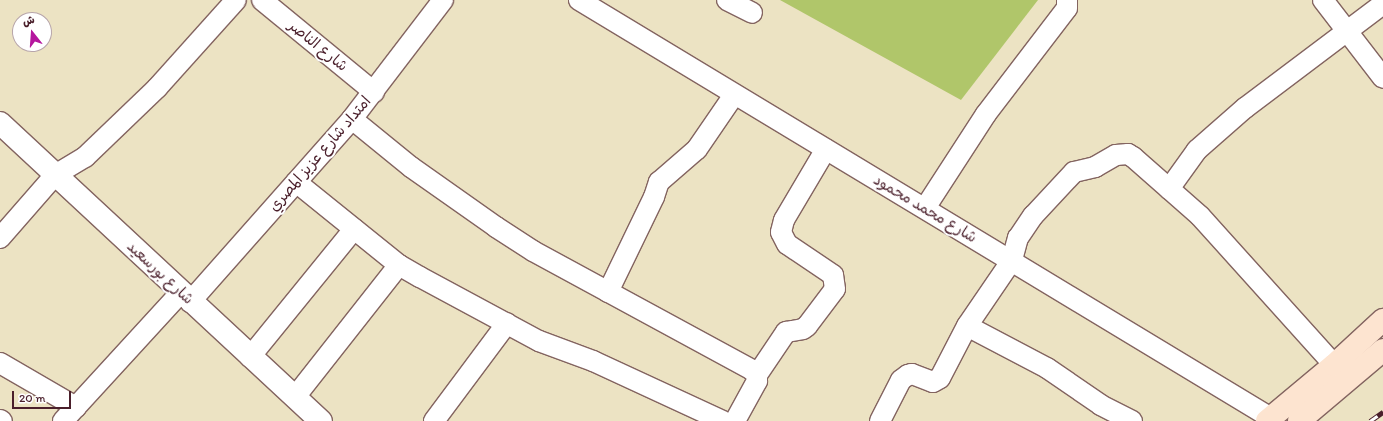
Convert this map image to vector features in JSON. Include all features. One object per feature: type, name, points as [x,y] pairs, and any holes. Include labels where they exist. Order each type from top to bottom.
[{"type":"main road","points":[[1269,419],[1334,365],[1383,320]]},
{"type":"main road","points":[[1300,421],[1383,350]]},
{"type":"street","points":[[0,238],[55,175],[85,157],[121,124],[192,52],[236,0]]},
{"type":"street","name":"شارع الناصر","points":[[262,0],[374,92]]},
{"type":"street","name":"امتداد شارع عزيز المصري","points":[[70,414],[186,297],[296,182],[374,92],[442,0]]},
{"type":"street","name":"شارع محمد محمود","points":[[579,0],[826,150],[1012,260],[1269,419]]},
{"type":"street","points":[[728,0],[752,13]]},
{"type":"street","points":[[925,208],[986,114],[1067,8],[1067,0]]},
{"type":"street","points":[[1323,0],[1383,78]]},
{"type":"street","points":[[1169,189],[1197,150],[1245,108],[1383,4]]},
{"type":"street","points":[[608,292],[654,197],[659,182],[698,148],[734,94]]},
{"type":"street","points":[[352,119],[411,167],[496,227],[608,292],[752,370],[757,375]]},
{"type":"street","name":"شارع بورسعيد","points":[[0,123],[250,357],[322,421]]},
{"type":"street","points":[[735,421],[757,382],[757,375],[786,332],[807,326],[835,289],[832,275],[787,244],[780,232],[784,220],[826,150]]},
{"type":"street","points":[[880,421],[901,380],[912,374],[933,382],[940,378],[968,326],[1012,260],[1018,238],[1033,216],[1074,172],[1095,167],[1116,155],[1128,154],[1200,216],[1334,365]]},
{"type":"street","points":[[296,182],[399,265],[539,341],[593,361],[722,421]]},
{"type":"street","points":[[250,357],[354,229]]},
{"type":"street","points":[[295,397],[399,265]]},
{"type":"street","points":[[434,421],[507,323]]},
{"type":"street","points":[[968,326],[1048,368],[1101,405],[1132,421]]},
{"type":"street","points":[[0,363],[70,414]]},
{"type":"green space","points":[[780,0],[1038,0],[961,100]]},
{"type":"railway","points":[[1370,421],[1383,412]]}]
